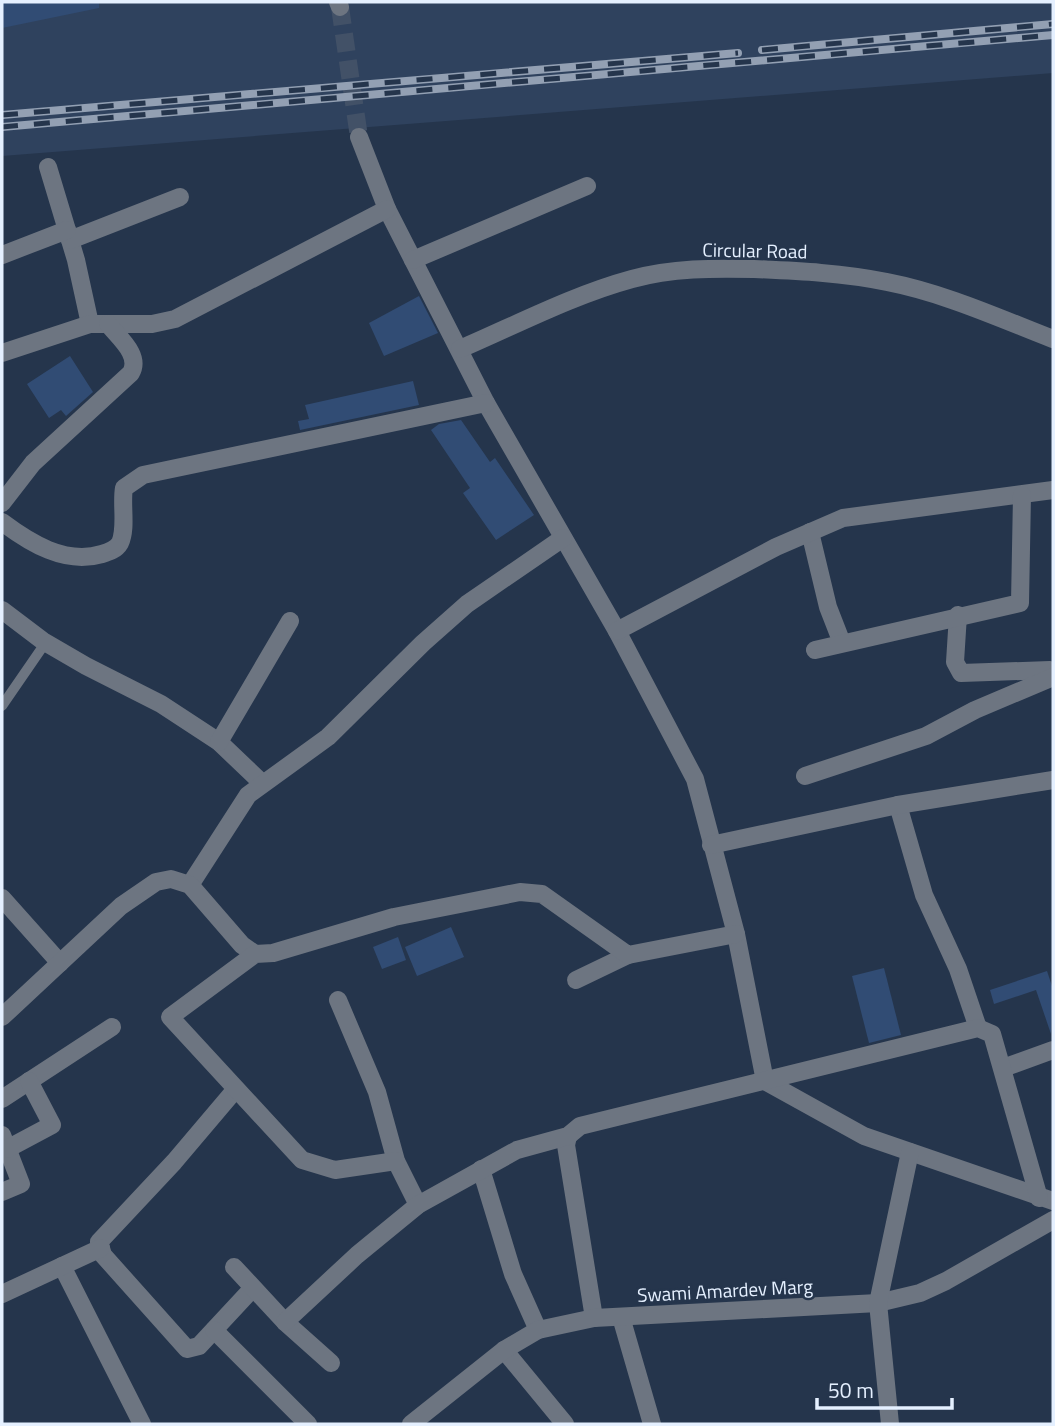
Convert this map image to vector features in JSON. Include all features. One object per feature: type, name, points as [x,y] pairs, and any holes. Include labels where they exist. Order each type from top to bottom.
[{"type":"street","points":[[359,136],[387,209],[486,403],[617,631],[695,779],[736,934],[765,1081],[864,1136],[1046,1199]]},
{"type":"street","points":[[48,167],[69,235],[90,324]]},
{"type":"street","points":[[414,260],[587,186]]},
{"type":"street","points":[[2,255],[180,197]]},
{"type":"street","points":[[2,353],[90,324],[152,324],[175,319],[387,209]]},
{"type":"street","name":"Circular Road","points":[[460,349],[597,290],[635,278],[685,270],[724,269],[842,274],[890,282],[956,302],[1053,339]]},
{"type":"street","points":[[2,503],[33,463],[131,373],[135,366],[134,358],[108,324]]},
{"type":"street","points":[[2,522],[26,540],[52,552],[94,556],[112,551],[120,543],[124,488],[143,475],[486,403]]},
{"type":"street","points":[[617,631],[810,532],[856,515],[1053,490]]},
{"type":"street","points":[[815,650],[958,615],[1012,607],[1020,603],[1022,495]]},
{"type":"street","points":[[810,532],[828,607],[842,643]]},
{"type":"street","points":[[190,885],[248,795],[328,737],[467,604],[563,538]]},
{"type":"street","points":[[2,610],[46,642],[162,704],[219,742],[262,783]]},
{"type":"street","points":[[958,615],[955,662],[961,673],[1052,674]]},
{"type":"street","points":[[219,742],[290,621]]},
{"type":"street","points":[[804,776],[926,736],[1052,674]]},
{"type":"street","points":[[711,845],[898,805],[1053,780]]},
{"type":"street","points":[[898,805],[924,895],[958,969],[978,1027]]},
{"type":"street","points":[[2,1017],[121,906],[156,882],[171,879],[190,885],[242,945],[255,954]]},
{"type":"street","points":[[396,1161],[334,1170],[302,1160],[170,1017],[255,954],[273,953],[394,917],[520,892],[542,894],[628,955]]},
{"type":"street","points":[[2,898],[60,963]]},
{"type":"street","points":[[576,980],[628,955],[736,934]]},
{"type":"street","points":[[338,1000],[377,1092],[396,1161],[418,1205]]},
{"type":"street","points":[[2,1098],[112,1027]]},
{"type":"street","points":[[285,1322],[357,1255],[418,1205],[517,1150],[568,1136],[580,1126],[978,1027],[992,1034],[1046,1199]]},
{"type":"street","points":[[1003,1068],[1053,1050]]},
{"type":"street","points":[[2,1192],[22,1184],[4,1142],[52,1125],[29,1081]]},
{"type":"street","points":[[235,1090],[174,1162],[99,1242],[103,1255],[182,1345],[193,1349],[252,1289]]},
{"type":"street","points":[[568,1136],[566,1145],[594,1318]]},
{"type":"street","points":[[890,1424],[878,1303],[910,1152]]},
{"type":"street","points":[[481,1169],[513,1274],[538,1330]]},
{"type":"street","name":"Swami Amardev Marg","points":[[411,1424],[504,1350],[538,1330],[594,1318],[878,1303],[920,1293],[946,1282],[1053,1220]]},
{"type":"street","points":[[2,1294],[101,1248]]},
{"type":"street","points":[[62,1266],[142,1424]]},
{"type":"street","points":[[233,1268],[285,1322],[331,1363]]},
{"type":"street","points":[[621,1317],[652,1424]]},
{"type":"street","points":[[214,1330],[308,1424]]},
{"type":"street","points":[[504,1350],[565,1424]]},
{"type":"lane","points":[[2,706],[46,642]]},
{"type":"shaded area","points":[[2,2],[1053,2],[1053,73],[2,156]]},
{"type":"building","points":[[2,2],[99,2],[99,8],[2,28]]},
{"type":"building","points":[[419,296],[438,333],[384,356],[369,323]]},
{"type":"building","points":[[70,356],[93,392],[66,416],[61,410],[49,418],[27,384]]},
{"type":"building","points":[[413,381],[419,405],[300,430],[298,421],[309,419],[305,405]]},
{"type":"building","points":[[461,420],[490,462],[495,458],[534,515],[496,540],[463,493],[470,488],[431,430],[439,424]]},
{"type":"building","points":[[451,927],[464,957],[417,976],[405,947]]},
{"type":"building","points":[[398,937],[406,960],[382,969],[373,947]]},
{"type":"building","points":[[884,968],[901,1035],[869,1043],[852,976]]},
{"type":"building","points":[[1047,971],[1053,989],[1051,1034],[1036,990],[994,1004],[990,990]]},
{"type":"tunnel","points":[[340,7],[359,137]]},
{"type":"railway","points":[[762,50],[1053,24]]},
{"type":"railway","points":[[2,127],[1053,35]]},
{"type":"railway","points":[[2,115],[738,53]]}]
